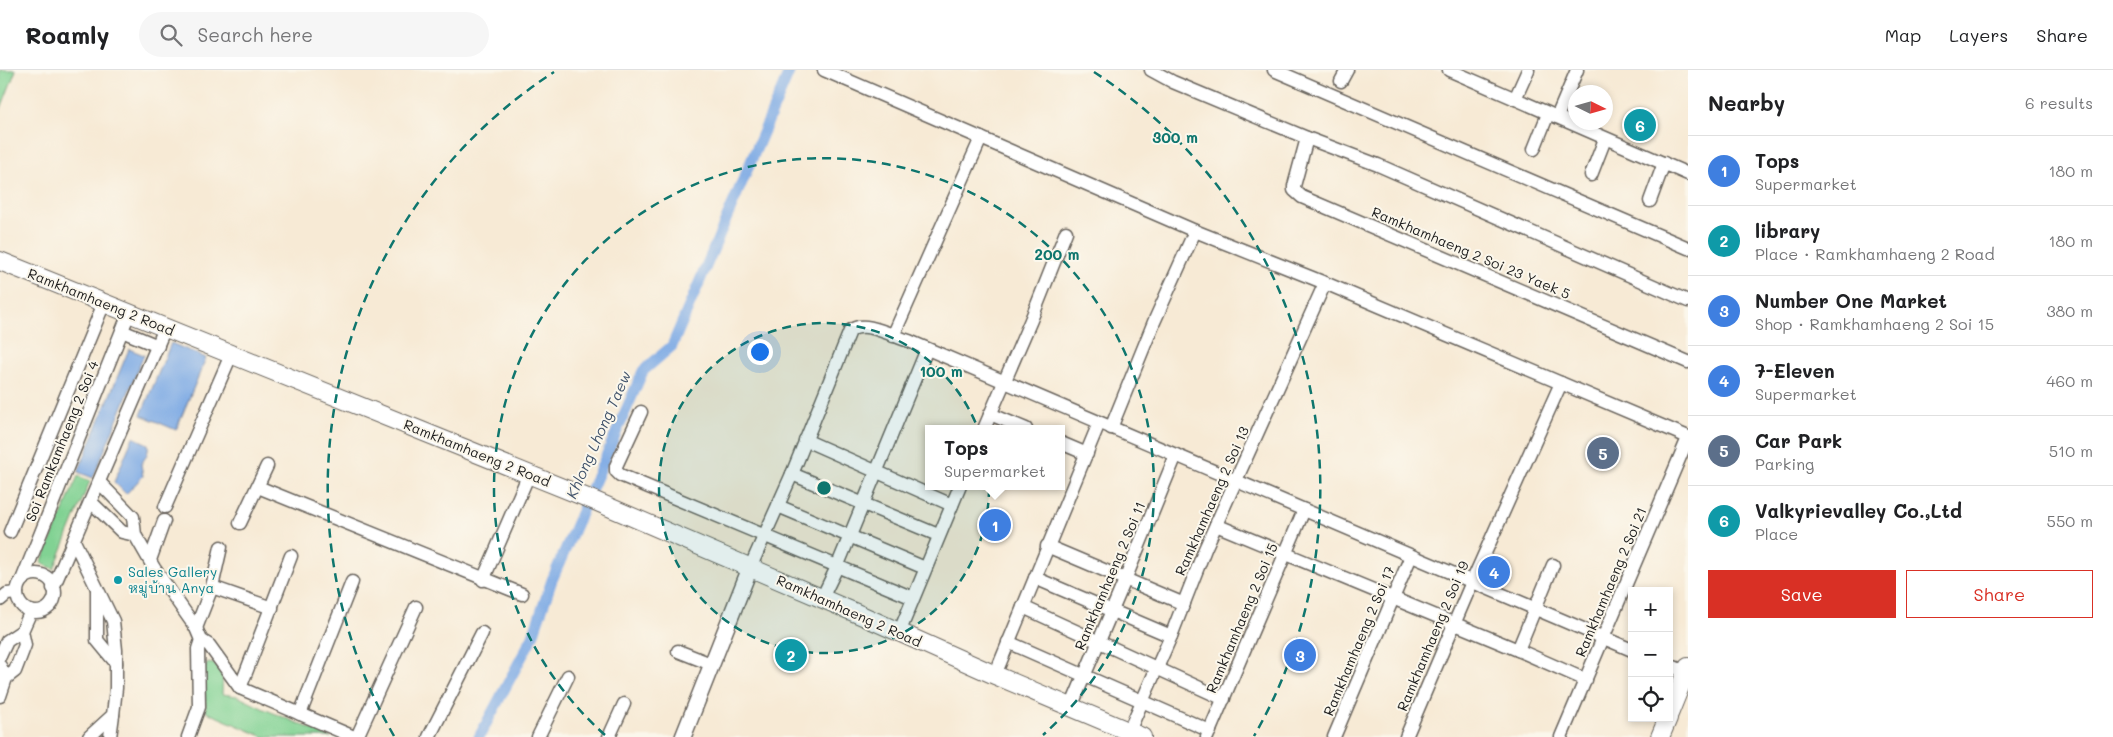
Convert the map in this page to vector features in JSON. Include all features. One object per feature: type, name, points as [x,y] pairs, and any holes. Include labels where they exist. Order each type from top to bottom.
[{"type":"main road","name":"Ramkhamhaeng 2 Road","points":[[0,261],[595,501],[750,568],[773,581],[822,598],[995,675],[1136,734]]},
{"type":"main road","points":[[1673,706],[1686,678]]},
{"type":"main road","points":[[1660,737],[1666,722]]},
{"type":"street","points":[[824,70],[1195,230],[1325,283],[1688,438]]},
{"type":"street","points":[[1151,70],[1173,82],[1307,138],[1378,165],[1688,301]]},
{"type":"street","points":[[1274,70],[1688,248]]},
{"type":"street","points":[[1449,70],[1478,76],[1515,99],[1688,174]]},
{"type":"street","points":[[1515,99],[1528,70]]},
{"type":"street","points":[[1534,149],[1577,70]]},
{"type":"street","points":[[893,336],[981,138]]},
{"type":"street","name":"Ramkhamhaeng 2 Soi 23 Yaek 5","points":[[1307,138],[1294,186],[1294,190],[1302,197],[1688,362]]},
{"type":"street","points":[[1592,175],[1606,139]]},
{"type":"street","points":[[1650,201],[1664,163]]},
{"type":"street","points":[[1111,428],[1154,322],[1195,230]]},
{"type":"street","points":[[986,425],[1066,232]]},
{"type":"street","name":"Ramkhamhaeng 2 Soi 13","points":[[1136,734],[1143,700],[1216,525],[1325,283]]},
{"type":"street","points":[[10,532],[104,303]]},
{"type":"street","name":"Soi Ramkamhaeng 2 Soi 4","points":[[9,592],[129,313]]},
{"type":"street","points":[[683,737],[763,536],[792,474],[850,331],[856,326],[864,326],[927,349],[1628,648]]},
{"type":"street","points":[[53,588],[165,328]]},
{"type":"street","points":[[122,331],[158,346]]},
{"type":"street","points":[[822,598],[837,567],[927,349]]},
{"type":"street","points":[[165,507],[231,355]]},
{"type":"street","name":"Ramkhamhaeng 2 Soi 19","points":[[1406,737],[1472,582],[1561,383]]},
{"type":"street","points":[[641,412],[616,466],[616,471],[620,475],[913,598]]},
{"type":"street","points":[[990,414],[1016,425]]},
{"type":"street","points":[[995,675],[1099,422]]},
{"type":"street","name":"Ramkhamhaeng 2 Soi 21","points":[[1560,737],[1604,639],[1688,438]]},
{"type":"street","points":[[805,440],[952,504]]},
{"type":"street","points":[[1065,445],[1087,454]]},
{"type":"street","name":"Ramkhamhaeng 2 Soi 11","points":[[1071,707],[1126,580],[1176,455]]},
{"type":"street","points":[[240,523],[267,466]]},
{"type":"street","points":[[483,580],[529,474]]},
{"type":"street","points":[[792,474],[938,535]]},
{"type":"street","points":[[99,482],[133,517],[135,536],[150,560],[196,628],[201,640],[209,645],[240,688],[356,737],[416,607]]},
{"type":"street","points":[[258,487],[483,580],[522,594]]},
{"type":"street","points":[[899,633],[958,490]]},
{"type":"street","points":[[91,502],[122,532],[135,536]]},
{"type":"street","points":[[778,506],[925,568]]},
{"type":"street","name":"Ramkhamhaeng 2 Soi 15","points":[[1209,734],[1304,510]]},
{"type":"street","points":[[150,560],[164,521]]},
{"type":"street","points":[[1216,525],[1586,680]]},
{"type":"street","points":[[74,541],[113,621],[116,688],[110,737]]},
{"type":"street","points":[[1047,546],[1184,604]]},
{"type":"street","points":[[196,628],[212,587],[221,548]]},
{"type":"street","points":[[240,688],[291,556]]},
{"type":"street","name":"Ramkhamhaeng 2 Soi 17","points":[[1334,737],[1411,556]]},
{"type":"street","points":[[1518,650],[1553,565]]},
{"type":"street","points":[[33,575],[39,575],[50,580],[54,598],[51,604],[40,611],[31,611],[22,606],[9,592],[33,575]]},
{"type":"street","points":[[1035,578],[1171,636]]},
{"type":"street","points":[[300,714],[352,582]]},
{"type":"street","points":[[212,587],[272,608]]},
{"type":"street","points":[[97,588],[97,640],[116,663]]},
{"type":"street","points":[[1023,607],[1224,699]]},
{"type":"street","points":[[0,656],[7,641],[22,631],[31,611]]},
{"type":"street","points":[[0,696],[6,678],[15,671],[25,645],[22,631]]},
{"type":"street","points":[[429,737],[482,633]]},
{"type":"street","points":[[188,737],[199,712],[198,649],[201,640]]},
{"type":"street","points":[[1008,642],[1143,700],[1209,734]]},
{"type":"street","points":[[678,650],[711,664]]},
{"type":"street","points":[[0,666],[6,678]]},
{"type":"street","points":[[1673,668],[1686,678]]},
{"type":"street","points":[[538,737],[568,676]]},
{"type":"street","points":[[609,737],[624,704]]},
{"type":"street","points":[[89,737],[113,714]]},
{"type":"green space","points":[[0,70],[16,70],[0,111]]},
{"type":"green space","points":[[78,476],[90,481],[54,569],[41,563]]},
{"type":"green space","points":[[208,663],[215,664],[223,673],[222,694],[237,696],[331,737],[264,737],[206,712],[203,669]]},
{"type":"water","points":[[171,343],[206,358],[176,430],[141,415]]},
{"type":"water","points":[[129,349],[144,355],[93,478],[78,472]]},
{"type":"water","points":[[133,437],[148,444],[148,450],[141,464],[143,476],[126,494],[114,482]]},
{"type":"waterway","name":"Khlong Lhong Taew","points":[[479,737],[533,636],[552,580],[643,371],[672,346],[790,70]]},
{"type":"place","name":"Valkyrievalley Co.,Ltd","points":[[1640,125]]},
{"type":"place","name":"Car Park","points":[[1603,453]]},
{"type":"place","name":"Tops","points":[[995,525]]},
{"type":"place","name":"7-Eleven","points":[[1494,572]]},
{"type":"place","name":"Sales Gallery หมู่บ้าน Anya","points":[[118,580]]},
{"type":"place","name":"library","points":[[791,655]]},
{"type":"place","name":"Number One Market","points":[[1300,655]]}]
